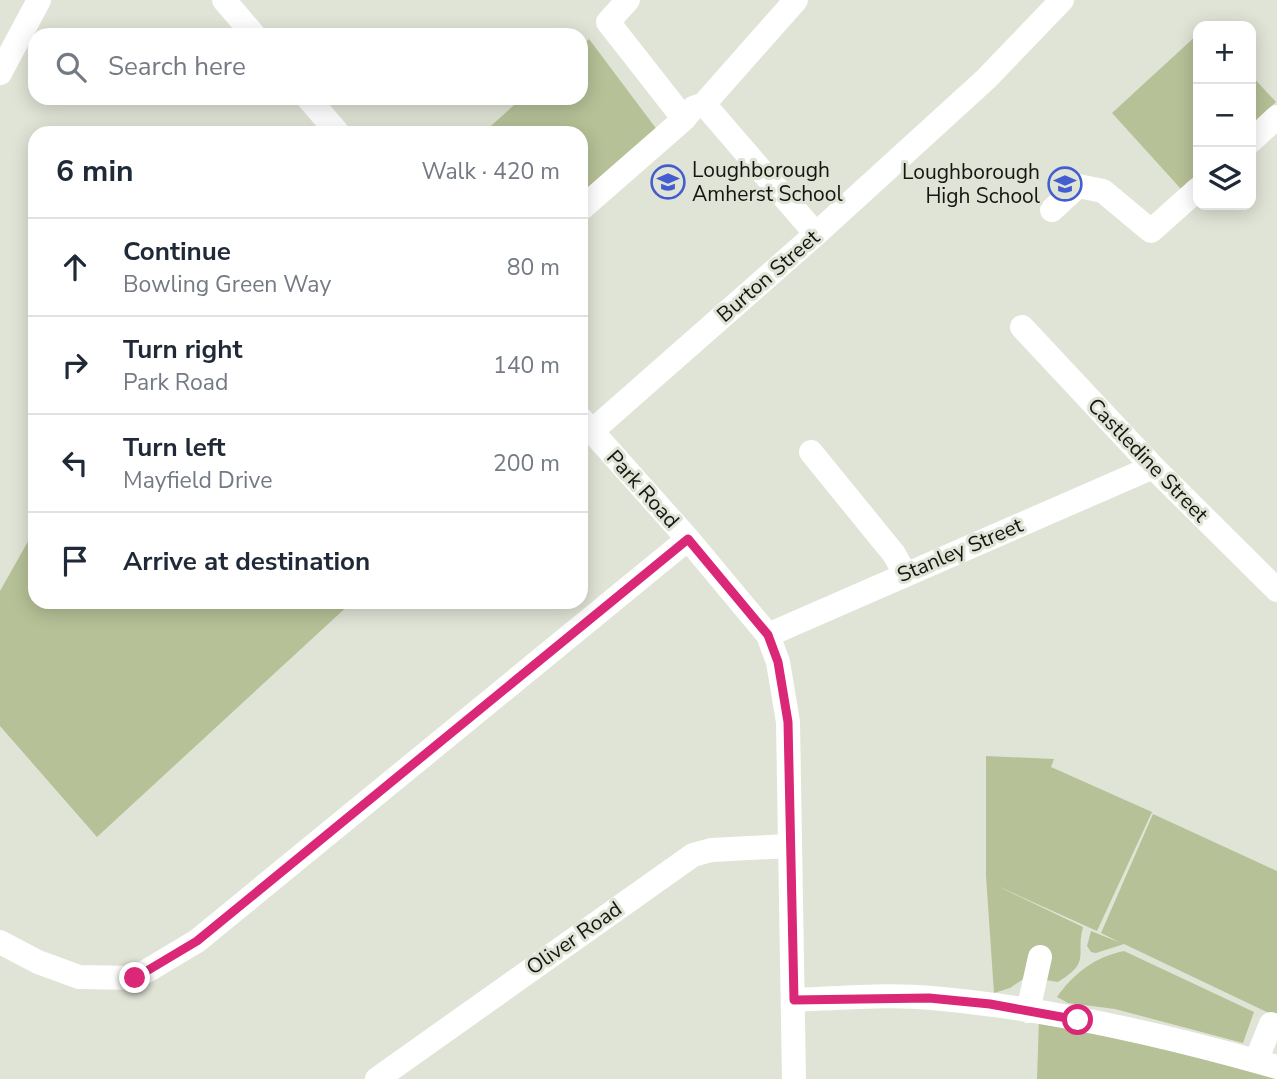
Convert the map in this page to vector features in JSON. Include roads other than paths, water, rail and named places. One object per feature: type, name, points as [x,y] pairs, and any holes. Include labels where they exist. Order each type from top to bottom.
[{"type":"street","points":[[0,73],[39,0]]},
{"type":"street","points":[[224,0],[248,28]]},
{"type":"street","points":[[628,0],[608,22],[684,119]]},
{"type":"street","points":[[588,203],[684,119],[693,108],[704,104],[796,0]]},
{"type":"street","name":"Burton Street","points":[[588,423],[816,234],[986,79],[1062,0]]},
{"type":"street","points":[[704,104],[816,234]]},
{"type":"street","points":[[314,105],[332,126]]},
{"type":"street","points":[[1256,136],[1277,117]]},
{"type":"street","points":[[1052,210],[1078,186],[1103,191],[1151,232],[1193,194]]},
{"type":"street","name":"Castledine Street","points":[[1022,327],[1153,467],[1277,590]]},
{"type":"street","name":"Park Road","points":[[588,427],[688,539],[768,635],[778,662],[788,722],[794,1079]]},
{"type":"street","points":[[811,452],[894,554],[905,574]]},
{"type":"street","name":"Stanley Street","points":[[768,635],[1153,467]]},
{"type":"street","points":[[0,942],[38,962],[79,977],[135,978],[197,941],[688,539]]},
{"type":"street","name":"Oliver Road","points":[[377,1079],[693,855],[711,850],[789,846]]},
{"type":"street","points":[[1028,1011],[1040,957]]},
{"type":"street","points":[[794,1000],[929,998],[990,1004],[1209,1047],[1267,1064],[1271,1024]]},
{"type":"place","name":"Loughborough Amherst School","points":[[668,182]]},
{"type":"place","name":"Loughborough High School","points":[[1065,184]]}]
